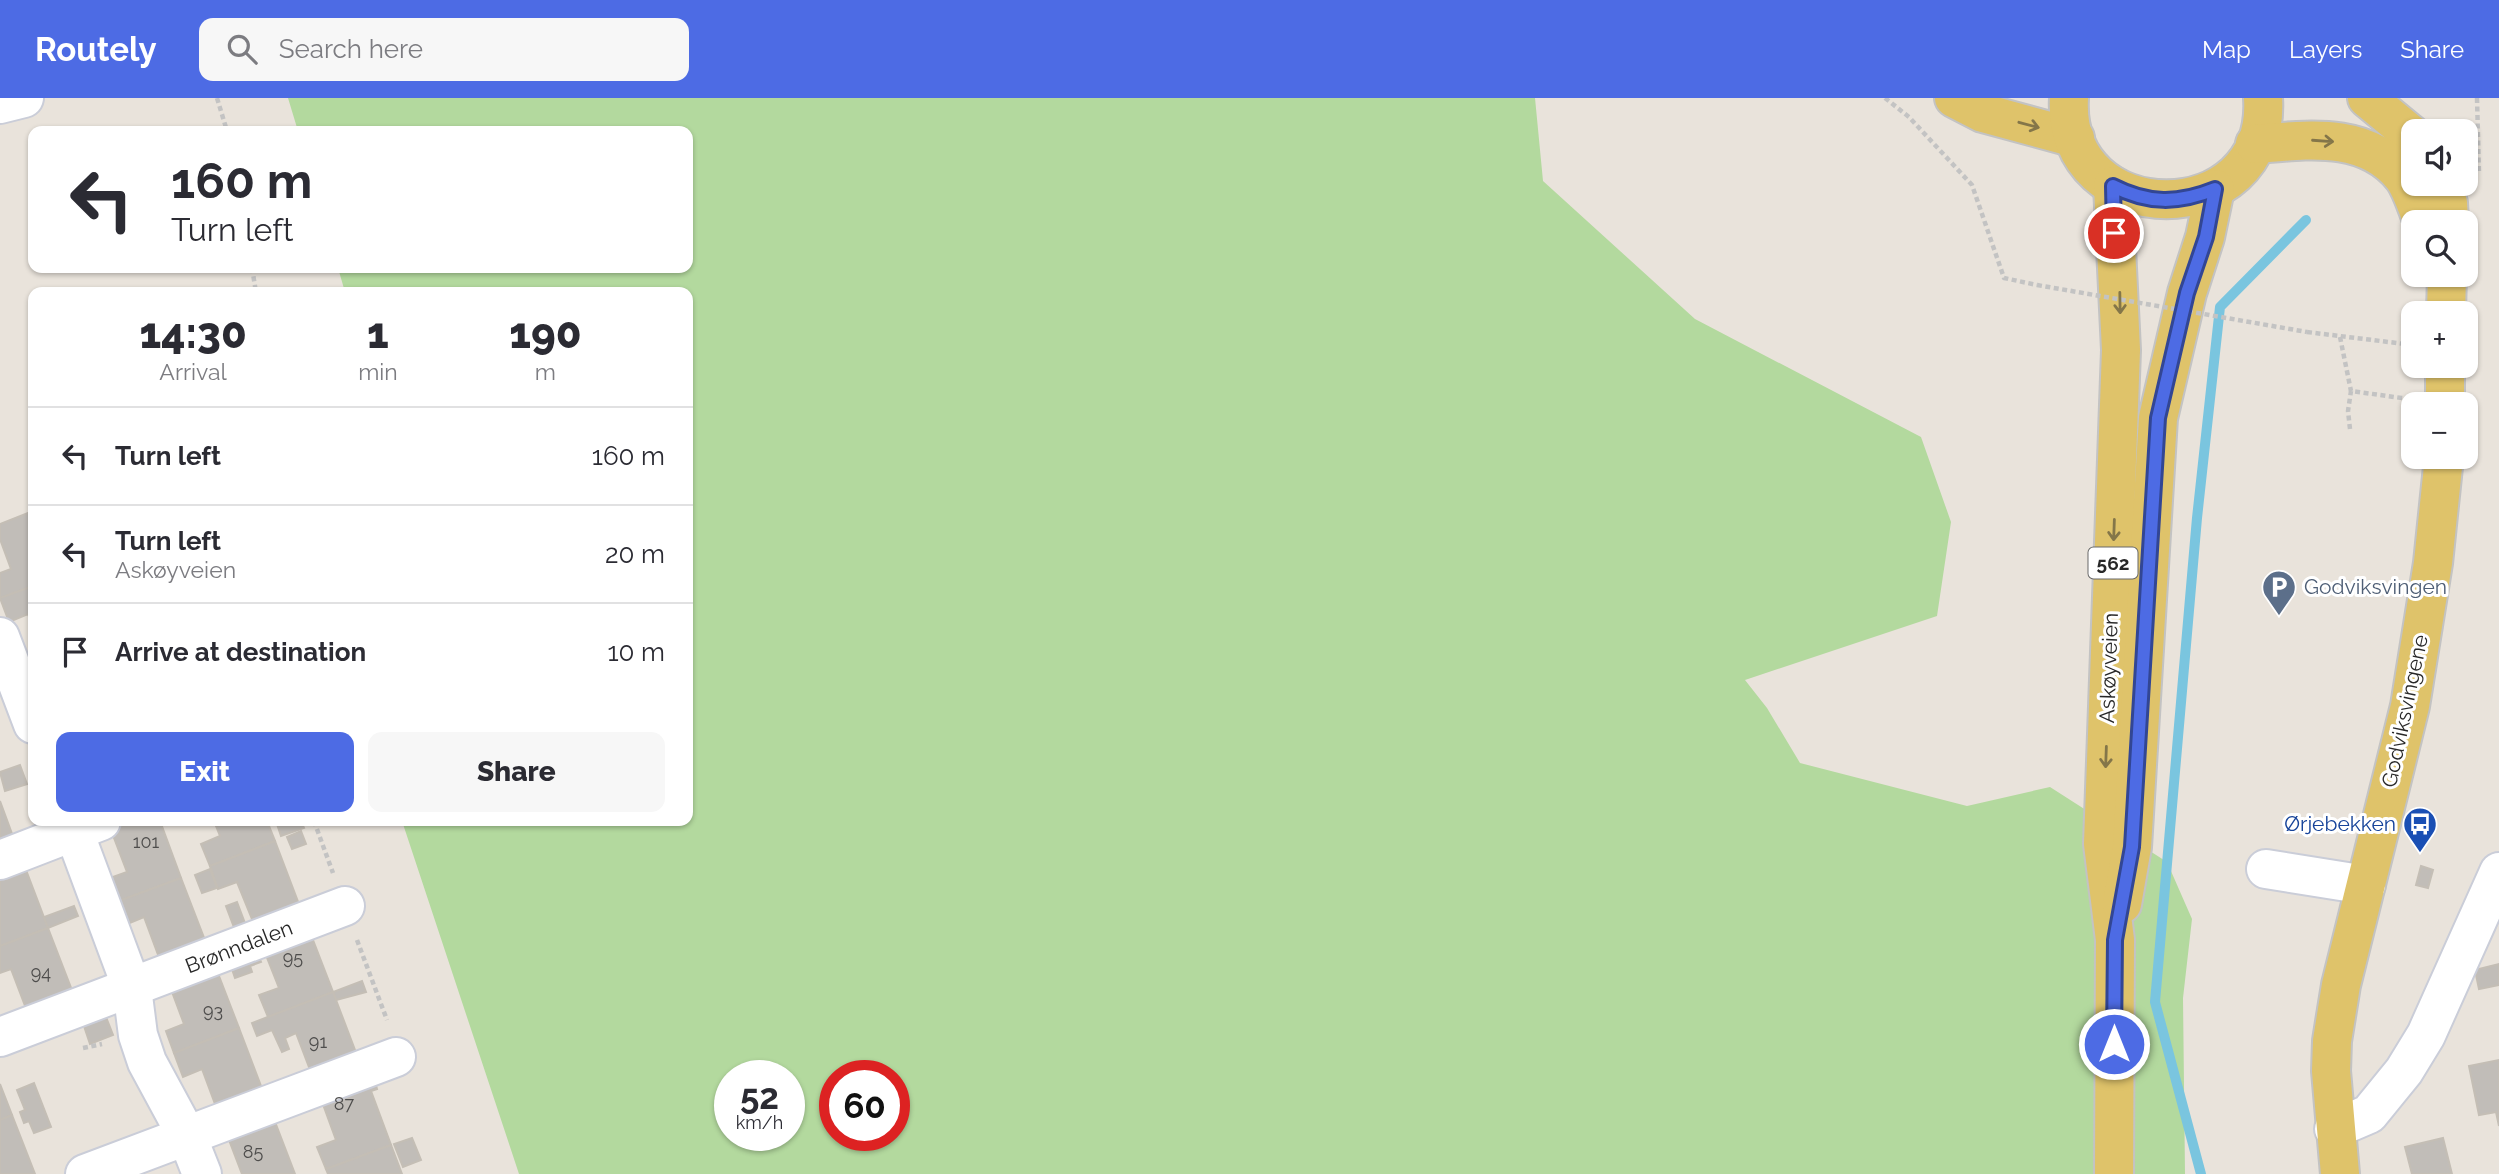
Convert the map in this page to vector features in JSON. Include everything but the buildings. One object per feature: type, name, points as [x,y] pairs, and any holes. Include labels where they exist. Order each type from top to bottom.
[{"type":"main road","points":[[1954,98],[1983,113],[2075,138]]},
{"type":"main road","points":[[2069,98],[2070,120],[2075,138],[2097,172],[2113,186],[2132,195],[2174,201],[2215,189],[2245,162],[2262,126],[2263,98]]},
{"type":"main road","points":[[2367,98],[2401,126]]},
{"type":"main road","points":[[2255,144],[2321,139],[2359,145],[2384,158],[2404,179],[2418,210]]},
{"type":"main road","name":"Askøyveien","points":[[2113,186],[2121,350],[2103,844],[2115,940],[2114,1174]]},
{"type":"main road","name":"Askøyveien","points":[[2115,940],[2132,847],[2158,418],[2187,293],[2206,237],[2215,189]]},
{"type":"main road","name":"Godviksvingene","points":[[2340,1174],[2334,1129],[2332,1041],[2341,985],[2410,706],[2433,563],[2443,469]]},
{"type":"street","points":[[0,637],[28,710]]},
{"type":"street","points":[[0,860],[77,826]]},
{"type":"street","points":[[83,826],[132,988],[138,1035],[147,1062],[187,1136],[202,1174]]},
{"type":"street","points":[[2266,869],[2366,885]]},
{"type":"street","points":[[2334,1129],[2369,1114],[2404,1071],[2426,1035],[2499,872]]},
{"type":"street","name":"Brønndalen","points":[[0,1037],[345,906]]},
{"type":"street","points":[[85,1174],[396,1057]]},
{"type":"path","points":[[217,98],[225,126]]},
{"type":"path","points":[[1885,98],[1909,117],[1972,185],[2004,278],[2306,332],[2401,344]]},
{"type":"path","points":[[2340,337],[2351,391],[2348,411],[2350,429]]},
{"type":"path","points":[[2351,391],[2410,399],[2411,385]]},
{"type":"green space","points":[[288,98],[1535,98],[1543,181],[1695,319],[1921,437],[1951,522],[1937,616],[1745,680],[1767,708],[1800,763],[1967,806],[2050,787],[2167,862],[2192,919],[2183,998],[2185,1174],[519,1174],[404,826],[693,826],[693,287],[344,287],[339,273],[693,273],[693,126],[296,126]]},
{"type":"waterway","points":[[2201,1174],[2155,1002],[2197,518],[2220,307],[2306,220]]},
{"type":"place","name":"Godviksvingen","points":[[2279,617]]},
{"type":"place","name":"Ørjebekken","points":[[2420,854]]},
{"type":"route","points":[[2114,233],[2113,186],[2132,195],[2174,201],[2215,189],[2206,237],[2187,293],[2158,418],[2132,847],[2115,940],[2114,1044]]}]
